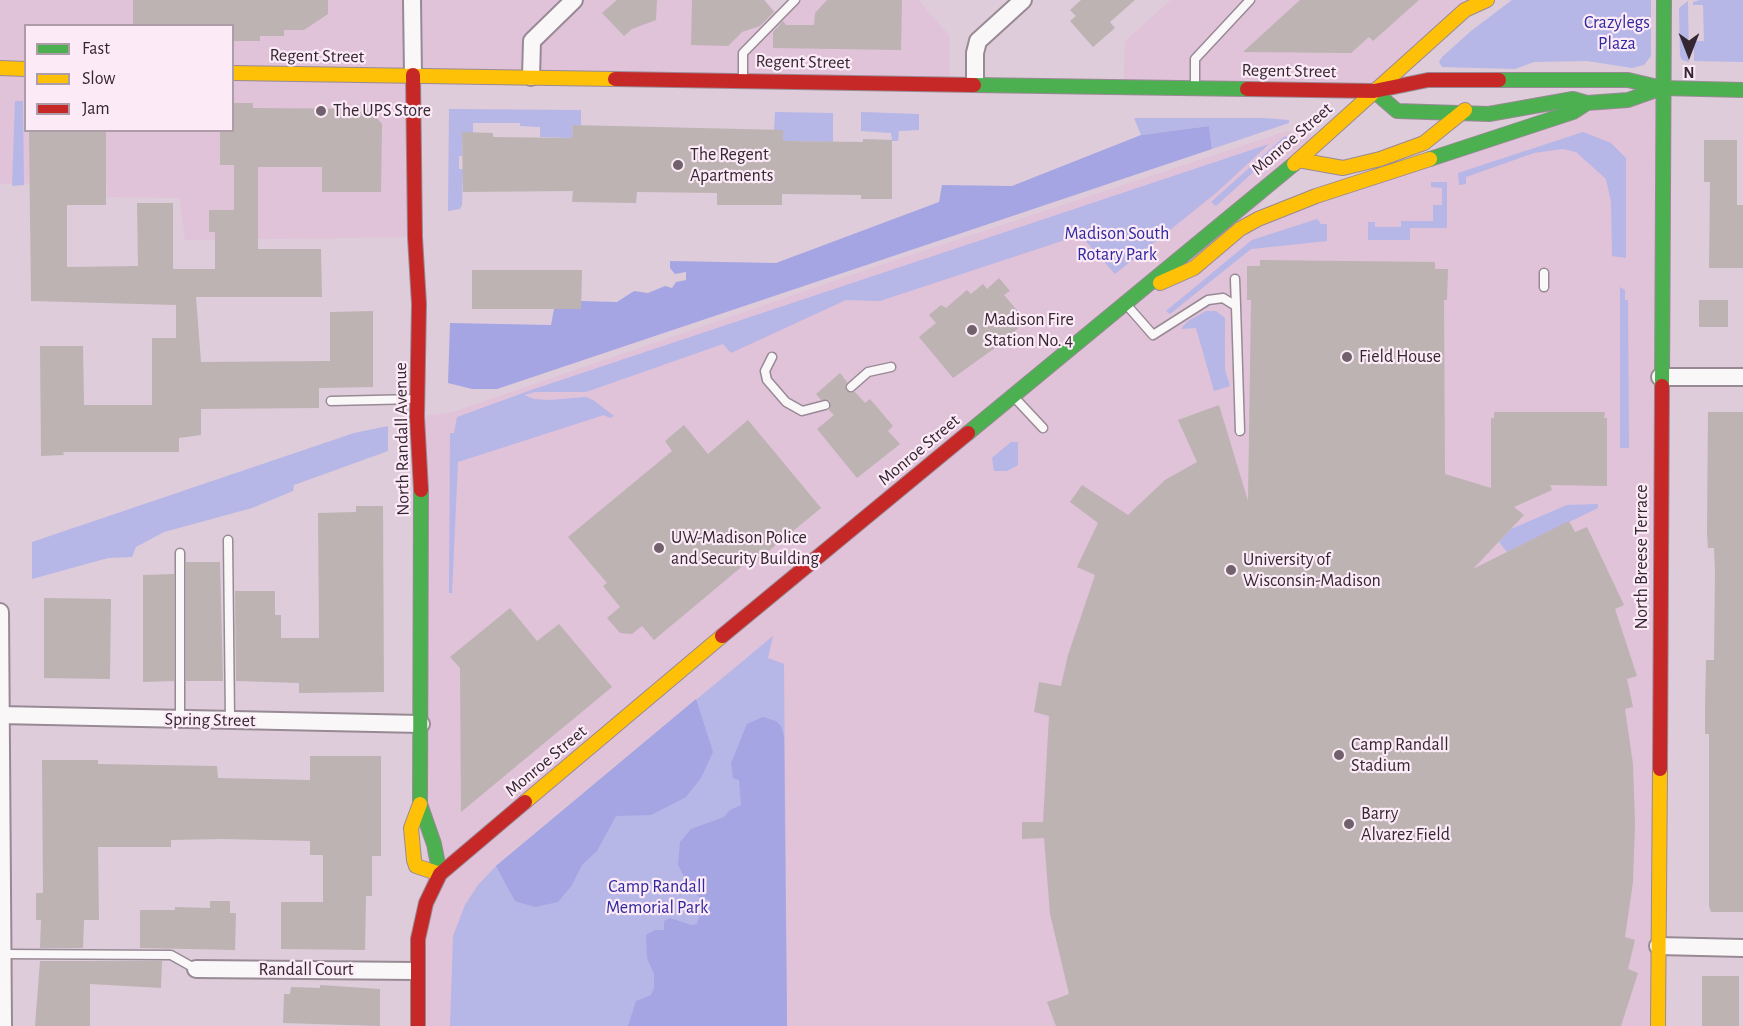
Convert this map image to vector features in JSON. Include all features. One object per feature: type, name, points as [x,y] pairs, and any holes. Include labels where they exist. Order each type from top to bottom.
[{"type":"main road","name":"Monroe Street","points":[[416,971],[419,931],[426,903],[440,874],[1298,160],[1468,5],[1487,0]]},
{"type":"main road","name":"North Breese Terrace","points":[[1658,1026],[1664,0]]},
{"type":"main road","points":[[0,68],[24,69]]},
{"type":"main road","name":"Regent Street","points":[[234,73],[743,79],[1374,91],[1428,80],[1628,80],[1662,88],[1743,90]]},
{"type":"main road","name":"North Randall Avenue","points":[[413,75],[415,237],[419,304],[417,399],[421,468],[421,724],[420,804],[411,828],[416,866],[440,874],[434,844],[420,804]]},
{"type":"main road","points":[[1298,160],[1343,168],[1380,159],[1424,143],[1459,114],[1490,99],[1532,92],[1559,81]]},
{"type":"main road","name":"Regent Street","points":[[1374,91],[1397,111],[1489,114],[1573,99],[1587,103],[1628,100],[1662,88]]},
{"type":"main road","points":[[1137,293],[1194,268],[1240,229],[1257,219],[1316,196],[1573,112],[1587,103]]},
{"type":"main road","points":[[416,971],[418,1026]]},
{"type":"street","points":[[412,0],[413,75]]},
{"type":"street","points":[[531,77],[532,41],[574,0]]},
{"type":"street","points":[[975,83],[975,53],[978,41],[1023,0]]},
{"type":"street","points":[[1660,377],[1743,377]]},
{"type":"street","points":[[0,612],[3,1026]]},
{"type":"street","name":"Spring Street","points":[[0,715],[421,724]]},
{"type":"street","points":[[1658,946],[1743,948]]},
{"type":"street","name":"Randall Court","points":[[196,969],[416,971]]},
{"type":"lane","points":[[743,79],[743,53],[795,0]]},
{"type":"lane","points":[[1195,87],[1195,59],[1250,0]]},
{"type":"lane","points":[[1544,273],[1544,286]]},
{"type":"lane","points":[[1236,279],[1240,431]]},
{"type":"lane","points":[[1125,303],[1153,335],[1208,300],[1223,298],[1236,306]]},
{"type":"lane","points":[[772,357],[765,371],[767,380],[786,402],[802,411],[825,405]]},
{"type":"lane","points":[[851,387],[868,372],[891,367]]},
{"type":"lane","points":[[1013,396],[1043,428]]},
{"type":"lane","points":[[331,401],[417,399]]},
{"type":"lane","points":[[228,540],[230,720]]},
{"type":"lane","points":[[180,554],[180,719]]},
{"type":"lane","points":[[3,954],[171,955],[196,969]]},
{"type":"shaded area","points":[[0,0],[765,0],[779,15],[795,0],[918,0],[949,35],[950,83],[414,75],[415,237],[185,240],[180,198],[107,197],[107,184],[0,184]]},
{"type":"shaded area","points":[[1171,0],[1470,0],[1374,91],[1124,85],[1125,41]]},
{"type":"shaded area","name":"University of Wisconsin-Madison","points":[[1662,88],[1658,1026],[418,1026],[426,903],[427,826],[417,417],[453,412],[875,267],[1287,131],[1323,137],[1298,160],[1240,229]]},
{"type":"shaded area","points":[[1209,126],[1212,149],[497,389],[472,389],[448,383],[450,323],[551,325],[554,309],[581,309],[581,301],[617,302],[634,291],[648,293],[665,286],[672,288],[676,282],[686,280],[686,272],[675,274],[670,268],[670,261],[776,263],[939,202],[942,185],[1012,186],[1141,135]]},
{"type":"shaded area","points":[[696,699],[713,752],[701,778],[686,797],[651,815],[616,816],[597,851],[582,865],[572,885],[558,902],[535,907],[515,901],[496,866]]},
{"type":"shaded area","points":[[763,717],[776,721],[781,726],[784,736],[787,1026],[628,1026],[636,1001],[651,995],[654,988],[654,974],[647,958],[646,935],[655,930],[664,930],[664,921],[670,918],[691,925],[697,924],[699,917],[707,913],[711,901],[699,897],[689,886],[678,865],[680,842],[691,829],[724,817],[730,810],[741,805],[739,780],[733,778],[731,763],[747,724]]},
{"type":"green space","name":"Crazylegs Plaza","points":[[1512,0],[1651,0],[1651,56],[1644,65],[1632,68],[1587,61],[1534,62],[1515,69],[1442,67],[1439,62],[1442,57],[1471,31]]},
{"type":"green space","points":[[1743,0],[1743,62],[1694,61],[1694,41],[1704,41],[1703,5],[1693,5],[1693,2]]},
{"type":"green space","points":[[1688,1],[1689,62],[1682,60],[1680,56],[1679,8]]},
{"type":"green space","points":[[15,101],[23,101],[24,185],[12,186]]},
{"type":"green space","points":[[449,109],[581,110],[581,125],[573,126],[572,138],[540,137],[540,127],[520,126],[520,123],[473,123],[473,133],[462,133],[462,156],[459,156],[459,169],[463,169],[462,205],[460,209],[448,211]]},
{"type":"green space","points":[[775,112],[833,113],[833,142],[783,141],[774,130]]},
{"type":"green space","points":[[861,112],[919,114],[919,130],[899,131],[898,141],[892,141],[891,133],[861,131]]},
{"type":"green space","points":[[1134,118],[1264,118],[1289,120],[1289,123],[1212,149],[1209,126],[1141,135]]},
{"type":"green space","points":[[1583,132],[1611,143],[1626,158],[1626,258],[1612,256],[1611,202],[1606,179],[1576,152],[1563,149],[1534,153],[1466,177],[1466,184],[1459,185],[1458,173]]},
{"type":"green space","points":[[1284,137],[1292,137],[1216,206],[1211,202]]},
{"type":"green space","name":"Madison South Rotary Park","points":[[1269,144],[1216,193],[1115,274],[1080,235],[880,301],[846,300],[731,353],[723,344],[586,392],[535,392],[524,395],[534,399],[549,400],[586,397],[614,416],[610,418],[604,415],[458,462],[452,593],[449,593],[450,433],[454,433],[457,417],[534,389]]},
{"type":"green space","points":[[1431,182],[1447,182],[1447,228],[1410,228],[1410,240],[1368,240],[1368,222],[1375,222],[1375,227],[1401,227],[1401,221],[1433,221],[1433,205],[1442,205],[1442,188],[1431,187]]},
{"type":"green space","points":[[1317,219],[1321,224],[1327,224],[1327,241],[1251,249],[1170,314],[1166,311],[1252,240]]},
{"type":"green space","points":[[1620,287],[1625,290],[1625,300],[1628,300],[1629,448],[1620,448]]},
{"type":"green space","points":[[1206,311],[1216,311],[1225,318],[1225,370],[1230,386],[1214,391],[1196,328],[1181,329],[1188,321]]},
{"type":"green space","points":[[388,426],[388,451],[294,485],[293,491],[252,508],[164,532],[136,547],[132,557],[108,558],[32,579],[32,542],[354,433]]},
{"type":"green space","points":[[1011,442],[1018,442],[1018,465],[1007,471],[994,471],[992,458]]},
{"type":"green space","points":[[1598,504],[1598,508],[1507,552],[1499,542],[1511,529],[1567,505]]},
{"type":"green space","name":"Camp Randall Memorial Park","points":[[773,636],[768,658],[784,664],[787,1026],[450,1026],[453,936],[465,905],[478,885],[496,866]]},
{"type":"building","points":[[133,0],[328,0],[328,14],[304,30],[284,30],[284,36],[260,36],[260,41],[234,41],[234,24],[133,24]]},
{"type":"building","points":[[617,0],[657,0],[656,20],[632,29],[624,36],[602,13]]},
{"type":"building","points":[[692,0],[764,0],[774,12],[760,26],[742,32],[728,46],[691,45]]},
{"type":"building","points":[[827,0],[902,0],[901,50],[773,48],[773,32],[783,21],[786,25],[814,25],[815,13]]},
{"type":"building","points":[[1081,0],[1135,0],[1110,22],[1115,28],[1093,47],[1070,21],[1076,16],[1070,10]]},
{"type":"building","points":[[1300,0],[1419,0],[1373,41],[1369,37],[1351,53],[1243,52]]},
{"type":"building","points":[[234,103],[253,103],[253,108],[369,109],[382,124],[381,192],[322,192],[322,167],[258,167],[258,249],[321,249],[322,297],[196,297],[201,362],[330,361],[330,312],[373,311],[373,387],[319,388],[319,408],[201,409],[201,435],[179,438],[179,452],[63,452],[64,455],[41,456],[40,346],[83,346],[84,405],[152,405],[152,338],[176,338],[176,305],[31,301],[29,132],[106,132],[106,205],[67,205],[67,267],[138,266],[137,203],[173,203],[173,269],[215,269],[215,232],[209,232],[209,210],[234,210],[234,165],[220,165],[220,132],[234,132]]},
{"type":"building","name":"The Regent Apartments","points":[[573,125],[783,130],[783,141],[892,140],[892,199],[861,199],[861,195],[782,194],[782,205],[717,205],[717,193],[637,192],[636,203],[572,202],[573,191],[463,192],[462,132],[493,133],[493,137],[572,138]]},
{"type":"building","points":[[1704,140],[1737,140],[1737,205],[1743,205],[1743,268],[1709,268],[1710,182],[1704,182]]},
{"type":"building","name":"Camp Randall Stadium","points":[[1260,260],[1435,262],[1435,269],[1448,269],[1447,300],[1444,300],[1445,474],[1491,488],[1491,418],[1494,418],[1494,412],[1605,412],[1604,418],[1607,418],[1607,486],[1550,485],[1552,490],[1514,507],[1524,515],[1473,569],[1569,521],[1575,532],[1587,527],[1624,605],[1615,609],[1637,676],[1627,679],[1633,707],[1625,709],[1633,764],[1635,823],[1633,882],[1625,937],[1635,940],[1628,969],[1638,973],[1621,1026],[1056,1026],[1047,1002],[1069,994],[1050,914],[1044,838],[1022,839],[1022,822],[1043,822],[1049,716],[1034,712],[1039,682],[1061,686],[1068,655],[1095,575],[1077,567],[1098,523],[1070,502],[1082,485],[1128,515],[1165,480],[1197,462],[1178,420],[1219,405],[1248,501],[1251,300],[1247,300],[1247,266],[1260,266]]},
{"type":"building","points":[[472,270],[582,270],[581,309],[472,309]]},
{"type":"building","name":"Madison Fire Station No. 4","points":[[999,278],[1010,291],[1004,295],[1026,321],[1002,343],[953,378],[919,337],[936,323],[929,315],[941,305],[946,308],[967,290],[971,294],[983,284],[987,289]]},
{"type":"building","points":[[1699,300],[1728,300],[1728,327],[1699,327]]},
{"type":"building","points":[[840,373],[847,382],[846,391],[855,392],[865,403],[870,399],[893,426],[888,431],[900,444],[857,478],[817,429],[834,415],[829,410],[830,401],[821,400],[816,394]]},
{"type":"building","points":[[1708,412],[1743,412],[1743,912],[1711,912],[1709,906],[1709,734],[1705,734],[1705,707],[1706,660],[1714,660],[1715,572],[1714,548],[1708,548],[1707,533]]},
{"type":"building","name":"UW-Madison Police and Security Building","points":[[748,420],[821,508],[754,563],[751,559],[654,640],[642,626],[632,634],[620,633],[607,618],[620,607],[603,586],[607,583],[568,537],[672,451],[665,441],[684,425],[708,454]]},
{"type":"building","points":[[356,506],[383,506],[384,692],[299,693],[299,683],[236,681],[235,591],[275,591],[275,615],[281,615],[281,638],[319,638],[318,513],[356,512]]},
{"type":"building","points":[[186,562],[220,562],[223,681],[186,681]]},
{"type":"building","points":[[174,574],[174,681],[143,682],[143,575]]},
{"type":"building","points":[[44,598],[111,599],[110,679],[44,678]]},
{"type":"building","points":[[510,608],[537,641],[559,624],[612,687],[461,812],[460,668],[450,657]]},
{"type":"building","points":[[310,756],[381,756],[381,856],[372,856],[372,896],[366,896],[365,950],[281,949],[281,902],[323,902],[323,855],[310,855],[310,841],[223,839],[171,840],[171,847],[98,847],[99,920],[84,920],[83,948],[40,948],[41,920],[36,920],[36,893],[43,893],[42,760],[98,760],[98,764],[217,766],[218,778],[310,780]]},
{"type":"building","points":[[210,901],[230,901],[230,913],[236,913],[235,950],[140,948],[140,910],[175,910],[175,907],[210,908]]},
{"type":"building","points":[[40,961],[162,961],[161,988],[90,984],[90,1026],[35,1026]]},
{"type":"building","points":[[1702,976],[1739,976],[1739,1026],[1702,1026]]},
{"type":"building","points":[[320,985],[380,989],[380,1026],[283,1023],[284,994],[290,994],[291,987],[320,988]]},
{"type":"traffic: fast","points":[[1662,386],[1664,0]]},
{"type":"traffic: fast","points":[[1499,80],[1628,80],[1662,88],[1743,90]]},
{"type":"traffic: fast","points":[[974,85],[1247,89]]},
{"type":"traffic: fast","points":[[1374,91],[1397,111],[1489,114],[1573,99],[1587,103],[1628,100],[1662,88]]},
{"type":"traffic: fast","points":[[1430,159],[1573,112],[1587,103]]},
{"type":"traffic: fast","points":[[968,433],[1294,164]]},
{"type":"traffic: fast","points":[[421,490],[420,804],[434,844],[440,874]]},
{"type":"traffic: slow","points":[[1294,164],[1465,10],[1487,0]]},
{"type":"traffic: slow","points":[[0,68],[24,69]]},
{"type":"traffic: slow","points":[[234,73],[615,79]]},
{"type":"traffic: slow","points":[[1298,160],[1343,168],[1380,159],[1424,143],[1465,110]]},
{"type":"traffic: slow","points":[[1160,283],[1194,268],[1240,229],[1258,219],[1316,196],[1430,159]]},
{"type":"traffic: slow","points":[[525,802],[722,636]]},
{"type":"traffic: slow","points":[[1658,1026],[1660,769]]},
{"type":"traffic: slow","points":[[420,804],[411,828],[414,860],[416,866],[440,874]]},
{"type":"traffic: jam","points":[[413,75],[415,237],[419,304],[417,417],[421,490]]},
{"type":"traffic: jam","points":[[615,79],[974,85]]},
{"type":"traffic: jam","points":[[1247,89],[1374,91],[1428,80],[1499,80]]},
{"type":"traffic: jam","points":[[1660,769],[1662,386]]},
{"type":"traffic: jam","points":[[722,636],[968,433]]},
{"type":"traffic: jam","points":[[418,1026],[418,939],[426,903],[440,874],[525,802]]},
{"type":"place","name":"The UPS Store","points":[[321,111]]},
{"type":"place","name":"The Regent Apartments","points":[[678,165]]},
{"type":"place","name":"Madison Fire Station No. 4","points":[[972,330]]},
{"type":"place","name":"Field House","points":[[1347,357]]},
{"type":"place","name":"UW-Madison Police and Security Building","points":[[659,548]]},
{"type":"place","name":"University of Wisconsin-Madison","points":[[1231,570]]},
{"type":"place","name":"Camp Randall Stadium","points":[[1339,755]]},
{"type":"place","name":"Barry Alvarez Field","points":[[1349,824]]}]
